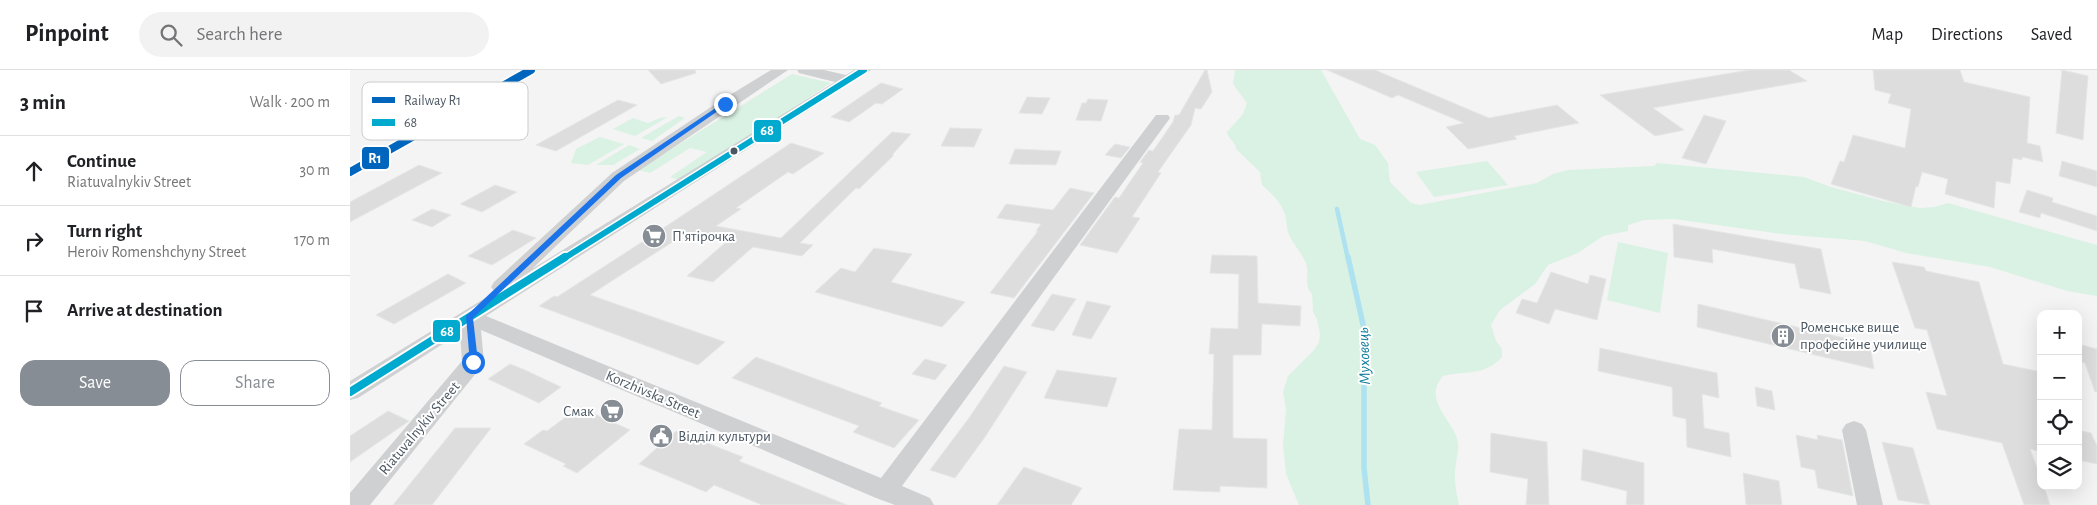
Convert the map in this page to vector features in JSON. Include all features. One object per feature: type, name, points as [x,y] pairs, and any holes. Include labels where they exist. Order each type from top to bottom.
[{"type":"street","points":[[469,318],[618,177],[725,104],[781,70]]},
{"type":"street","points":[[804,70],[848,80]]},
{"type":"street","points":[[350,392],[864,70]]},
{"type":"street","points":[[885,491],[1162,118]]},
{"type":"street","name":"Korzhivska Street","points":[[469,318],[921,505]]},
{"type":"street","name":"Riatuvalnykiv Street","points":[[355,505],[473,362],[469,318]]},
{"type":"street","points":[[1854,430],[1870,505]]},
{"type":"green space","points":[[1235,70],[1321,70],[1360,139],[1375,145],[1388,163],[1390,182],[1411,203],[1419,205],[1537,183],[1553,174],[1568,170],[1654,166],[1657,163],[1804,177],[1831,187],[1883,201],[1919,208],[1935,207],[1948,203],[2097,245],[2097,296],[2067,291],[1990,267],[1906,253],[1865,241],[1782,234],[1674,219],[1644,220],[1628,225],[1628,231],[1603,236],[1578,253],[1548,265],[1535,284],[1500,310],[1491,325],[1496,341],[1502,349],[1502,357],[1488,368],[1443,376],[1437,385],[1438,403],[1456,435],[1458,443],[1455,474],[1459,505],[1299,505],[1286,474],[1283,445],[1286,409],[1283,392],[1288,376],[1314,350],[1319,342],[1320,334],[1317,319],[1313,312],[1312,294],[1307,282],[1307,265],[1289,235],[1282,208],[1262,185],[1260,172],[1236,149],[1227,132],[1243,114],[1247,103],[1233,84]]},
{"type":"green space","points":[[792,74],[831,83],[682,181],[670,177],[707,152],[690,148],[650,173],[638,170]]},
{"type":"green space","points":[[679,116],[685,118],[652,141],[641,138]]},
{"type":"green space","points":[[668,117],[635,136],[613,129],[633,118],[648,123]]},
{"type":"green space","points":[[600,137],[624,144],[588,165],[571,163],[576,149]]},
{"type":"green space","points":[[629,145],[640,149],[613,165],[596,165]]},
{"type":"green space","points":[[1487,161],[1508,185],[1434,197],[1416,172]]},
{"type":"green space","points":[[1618,242],[1668,253],[1660,313],[1607,300]]},
{"type":"building","points":[[648,70],[695,70],[696,73],[661,84]]},
{"type":"building","points":[[1205,70],[1207,70],[1212,92],[1201,109],[1195,108],[1191,125],[1158,172],[1161,173],[1132,217],[1140,218],[1117,253],[1080,245],[1115,197],[1119,198],[1143,163],[1140,162],[1149,150],[1153,151],[1173,122],[1175,115],[1179,115]]},
{"type":"building","points":[[1327,70],[1375,70],[1489,118],[1557,105],[1579,123],[1514,136],[1517,139],[1468,149],[1446,127],[1464,123],[1398,95],[1392,98]]},
{"type":"building","points":[[1749,70],[1789,70],[1807,81],[1653,108],[1684,130],[1655,136],[1600,95]]},
{"type":"building","points":[[1873,70],[1960,70],[1964,82],[2030,97],[2027,143],[2040,146],[2043,162],[2022,157],[2022,160],[2013,158],[2010,184],[1996,181],[1994,208],[1945,194],[1948,179],[1922,172],[1918,187],[1916,186],[1911,207],[1831,184],[1840,161],[1844,162],[1853,135],[1905,148],[1911,109],[1888,103],[1891,94],[1875,90]]},
{"type":"building","points":[[2062,70],[2088,76],[2083,140],[2056,133]]},
{"type":"building","points":[[881,83],[903,89],[882,104],[876,103],[849,122],[831,117]]},
{"type":"building","points":[[1027,97],[1050,98],[1042,114],[1019,113]]},
{"type":"building","points":[[1088,99],[1108,100],[1101,121],[1076,120],[1082,103],[1086,103]]},
{"type":"building","points":[[618,100],[637,105],[556,151],[536,145]]},
{"type":"building","points":[[1704,115],[1726,121],[1706,164],[1682,158]]},
{"type":"building","points":[[950,128],[982,129],[974,147],[941,146]]},
{"type":"building","points":[[892,132],[911,134],[892,155],[894,155],[859,189],[856,188],[800,243],[813,245],[802,256],[753,247],[713,282],[687,276],[726,242],[685,234],[590,295],[725,342],[698,365],[539,306],[554,296],[557,297],[656,233],[791,143],[824,153],[793,174],[788,172],[736,208],[741,209],[716,226],[781,238]]},
{"type":"building","points":[[1115,144],[1130,147],[1121,158],[1105,155]]},
{"type":"building","points":[[1015,149],[1061,151],[1056,165],[1009,164]]},
{"type":"building","points":[[2062,161],[2097,171],[2097,187],[2059,176]]},
{"type":"building","points":[[419,165],[442,173],[350,222],[350,202]]},
{"type":"building","points":[[495,185],[517,192],[482,212],[460,204]]},
{"type":"building","points":[[1070,188],[1094,193],[1014,298],[990,293],[1038,231],[1036,231],[1041,224],[997,218],[1006,204],[1053,210]]},
{"type":"building","points":[[2027,190],[2053,198],[2052,202],[2097,216],[2097,231],[2041,213],[2040,218],[2019,212]]},
{"type":"building","points":[[432,209],[451,215],[432,227],[412,220]]},
{"type":"building","points":[[1673,224],[1821,249],[1831,294],[1800,288],[1795,264],[1712,249],[1713,263],[1674,257]]},
{"type":"building","points":[[513,230],[536,238],[492,265],[468,256]]},
{"type":"building","points":[[874,248],[912,254],[891,282],[965,302],[942,327],[815,292],[841,268],[855,272]]},
{"type":"building","points":[[1212,255],[1257,256],[1258,303],[1301,306],[1300,326],[1262,324],[1261,355],[1233,355],[1233,438],[1267,439],[1267,488],[1220,486],[1220,492],[1173,490],[1179,429],[1212,430],[1214,354],[1209,354],[1211,328],[1238,329],[1239,274],[1210,273]]},
{"type":"building","points":[[1892,262],[1924,267],[1926,271],[1979,282],[2003,364],[2037,371],[2037,451],[2030,449],[2037,467],[2037,490],[2045,490],[2050,505],[2024,505],[2002,443],[1937,429],[1926,392],[1947,396],[1927,330],[1915,328]]},
{"type":"building","points":[[1551,272],[1588,284],[1590,275],[1606,279],[1597,320],[1555,309],[1549,324],[1516,313],[1522,299],[1537,303]]},
{"type":"building","points":[[448,274],[466,283],[394,324],[376,315]]},
{"type":"building","points":[[1052,294],[1076,299],[1054,331],[1031,326]]},
{"type":"building","points":[[1087,301],[1111,306],[1091,339],[1072,335]]},
{"type":"building","name":"Роменське вище професійне училище","points":[[1698,304],[1870,344],[1874,369],[1697,327]]},
{"type":"building","points":[[2082,345],[2097,349],[2097,392],[2095,392],[2085,363],[2082,363]]},
{"type":"building","points":[[1600,348],[1717,373],[1719,398],[1702,394],[1704,428],[1729,433],[1731,457],[1687,447],[1686,419],[1673,416],[1672,387],[1598,371]]},
{"type":"building","points":[[756,357],[882,403],[879,406],[919,420],[894,448],[853,432],[859,426],[732,378]]},
{"type":"building","points":[[925,359],[947,365],[935,380],[912,374]]},
{"type":"building","points":[[510,364],[561,387],[539,403],[488,379]]},
{"type":"building","points":[[1004,366],[1027,372],[985,437],[955,478],[930,470],[969,418]]},
{"type":"building","points":[[1057,370],[1117,378],[1107,407],[1044,398]]},
{"type":"building","points":[[1755,387],[1772,391],[1775,410],[1757,406]]},
{"type":"building","points":[[579,407],[630,430],[577,473],[563,466],[566,464],[524,444],[543,430],[547,431]]},
{"type":"building","points":[[388,411],[409,421],[350,462],[350,436]]},
{"type":"building","points":[[455,428],[491,428],[432,505],[393,505]]},
{"type":"building","points":[[676,431],[743,457],[739,461],[847,505],[762,505],[714,485],[706,492],[639,464]]},
{"type":"building","points":[[2082,431],[2091,433],[2097,446],[2097,464],[2082,461]]},
{"type":"building","points":[[1491,433],[1547,442],[1549,505],[1526,505],[1528,479],[1490,472]]},
{"type":"building","points":[[1796,435],[1818,440],[1817,435],[1842,440],[1853,496],[1818,488],[1815,470],[1801,467]]},
{"type":"building","points":[[1882,442],[1913,448],[1930,505],[1898,500]]},
{"type":"building","points":[[1583,449],[1644,463],[1644,505],[1626,505],[1627,491],[1581,480]]},
{"type":"building","points":[[1024,467],[1082,488],[1071,505],[997,505]]},
{"type":"building","points":[[1743,473],[1779,481],[1782,505],[1746,505]]},
{"type":"waterway","name":"Муховець","points":[[1337,209],[1348,259]]},
{"type":"waterway","name":"Муховець","points":[[1348,257],[1364,329],[1364,468],[1368,505]]},
{"type":"rail line","name":"R1","points":[[510,82],[531,70]]},
{"type":"rail line","name":"R1","points":[[350,172],[407,140]]},
{"type":"transit line","name":"68","points":[[350,392],[864,70]]},
{"type":"place","name":"П'ятірочка","points":[[654,236]]},
{"type":"place","name":"Роменське вище професійне училище","points":[[1783,336]]},
{"type":"place","name":"Смак","points":[[612,411]]},
{"type":"place","name":"Відділ культури","points":[[661,436]]},
{"type":"route","points":[[473,362],[469,318],[618,177],[725,104]]}]
